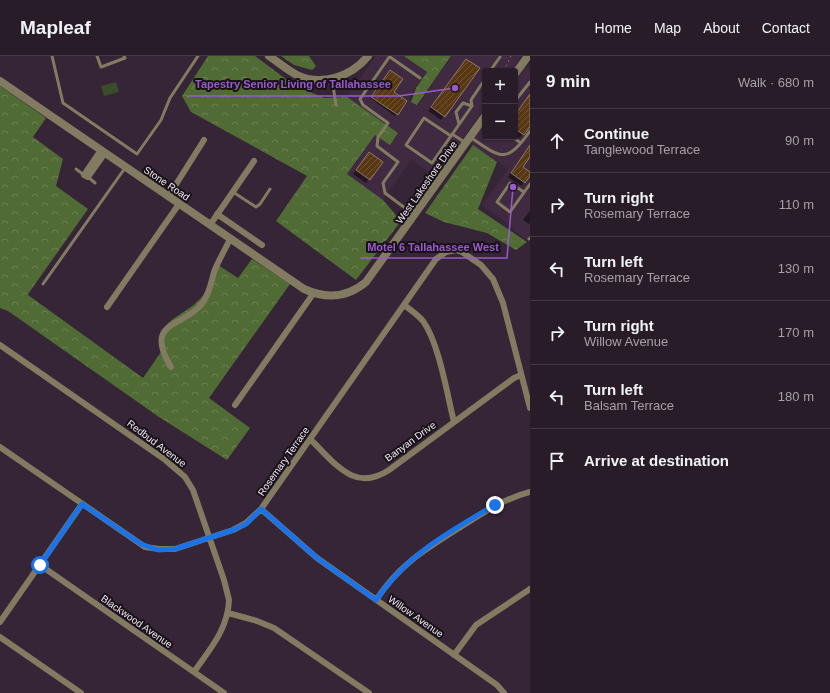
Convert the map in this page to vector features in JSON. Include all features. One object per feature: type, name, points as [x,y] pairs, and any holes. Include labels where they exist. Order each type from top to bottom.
[{"type":"street","points":[[269,56],[298,76],[310,79],[331,78],[353,70],[368,56]]},
{"type":"street","points":[[518,69],[525,57]]},
{"type":"street","name":"Stone Road","points":[[0,81],[298,285],[313,294],[325,296]]},
{"type":"street","name":"West Lakeshore Drive","points":[[325,296],[345,294],[366,282],[482,120]]},
{"type":"street","points":[[168,196],[204,140]]},
{"type":"street","points":[[86,176],[103,152]]},
{"type":"street","points":[[210,225],[254,161]]},
{"type":"street","points":[[107,307],[179,204]]},
{"type":"street","points":[[218,214],[262,245]]},
{"type":"street","points":[[171,367],[164,354],[162,344],[164,332],[170,325],[195,310],[202,303],[210,290],[214,272],[230,239]]},
{"type":"street","name":"Rosemary Terrace","points":[[1,450],[141,544],[151,548],[175,549],[239,528],[261,509],[311,440],[436,260],[446,252],[456,250],[462,252],[481,265],[489,274],[498,289],[521,375]]},
{"type":"street","points":[[235,405],[313,294]]},
{"type":"street","points":[[404,305],[417,314],[428,329],[438,357],[454,422]]},
{"type":"street","name":"Redbud Avenue","points":[[0,345],[176,468],[185,477],[193,490],[228,595],[228,613],[220,635],[194,672]]},
{"type":"street","points":[[521,375],[530,408]]},
{"type":"street","name":"Banyan Drive","points":[[311,440],[348,474],[359,479],[371,479],[389,470],[514,378],[521,375]]},
{"type":"street","points":[[376,600],[393,576],[423,550],[495,505],[530,492]]},
{"type":"street","points":[[0,622],[82,504]]},
{"type":"street","name":"Willow Avenue","points":[[261,509],[317,558],[497,685],[504,693]]},
{"type":"street","name":"Blackwood Avenue","points":[[40,565],[224,693]]},
{"type":"street","points":[[454,655],[470,632],[482,619],[530,588]]},
{"type":"street","points":[[228,613],[257,621],[274,628],[370,693]]},
{"type":"street","points":[[0,637],[81,693]]},
{"type":"lane","points":[[52,56],[63,103],[137,154],[161,120],[170,98],[198,56]]},
{"type":"lane","points":[[97,56],[101,67],[125,58],[124,56]]},
{"type":"lane","points":[[414,215],[385,193],[383,183],[398,162],[377,146],[378,137],[388,122],[363,105],[360,99],[390,56],[420,78]]},
{"type":"lane","points":[[492,68],[500,57]]},
{"type":"lane","points":[[331,78],[336,105]]},
{"type":"lane","points":[[518,97],[530,82]]},
{"type":"lane","points":[[472,106],[470,100],[482,83]]},
{"type":"lane","points":[[526,87],[530,90]]},
{"type":"lane","points":[[459,124],[456,112],[463,103],[472,106]]},
{"type":"lane","points":[[472,106],[459,124],[452,135],[432,163],[406,144],[424,118],[452,135],[468,140],[500,156],[512,152],[530,131]]},
{"type":"lane","points":[[516,140],[521,143]]},
{"type":"lane","points":[[43,284],[125,167]]},
{"type":"lane","points":[[76,170],[95,182]]},
{"type":"lane","points":[[524,192],[510,183],[496,202],[510,212],[530,184]]},
{"type":"lane","points":[[233,192],[256,206],[260,204],[270,189]]},
{"type":"path","points":[[505,68],[511,56]]},
{"type":"shaded area","points":[[376,56],[404,56],[426,72],[408,98],[418,105],[452,56],[521,56],[513,68],[482,68],[482,111],[436,177],[411,160],[383,200],[347,174],[375,135],[398,133],[347,97]]},
{"type":"shaded area","points":[[527,66],[530,69],[530,242],[513,230],[514,228],[482,205],[508,169],[470,143],[482,126],[482,140],[518,140],[518,78]]},
{"type":"green space","points":[[208,56],[255,56],[294,85],[324,98],[347,97],[398,133],[390,145],[375,135],[347,174],[383,200],[401,221],[356,280],[276,221],[307,176],[191,112],[182,96]]},
{"type":"green space","points":[[281,56],[309,56],[316,66],[312,70],[294,65]]},
{"type":"green space","points":[[404,56],[451,56],[417,105],[411,102],[416,88],[427,72]]},
{"type":"green space","points":[[116,82],[119,92],[104,96],[101,86]]},
{"type":"green space","points":[[0,86],[46,118],[33,137],[63,159],[56,186],[88,209],[26,297],[28,295],[143,378],[161,352],[163,331],[174,318],[197,302],[204,294],[215,263],[238,278],[252,259],[290,284],[209,398],[250,428],[227,460],[159,417],[8,311],[0,308]]},
{"type":"green space","points":[[473,145],[497,162],[478,209],[527,242],[516,250],[487,233],[444,222],[425,213]]},
{"type":"building","points":[[466,59],[480,68],[445,117],[431,107]]},
{"type":"building","points":[[390,70],[403,79],[394,92],[407,101],[398,115],[371,97]]},
{"type":"building","points":[[530,94],[530,127],[524,135],[518,131],[518,111]]},
{"type":"building","points":[[530,145],[530,157],[523,167],[530,172],[530,176],[525,183],[511,173]]},
{"type":"building","points":[[369,152],[383,162],[370,180],[356,170]]},
{"type":"place","name":"Tapestry Senior Living of Tallahassee","points":[[455,88]]},
{"type":"place","name":"Motel 6 Tallahassee West","points":[[513,187]]},
{"type":"route","points":[[40,565],[82,504],[141,544],[158,550],[175,549],[239,528],[246,524],[261,509],[317,558],[376,600],[393,576],[416,554],[495,505]]}]
